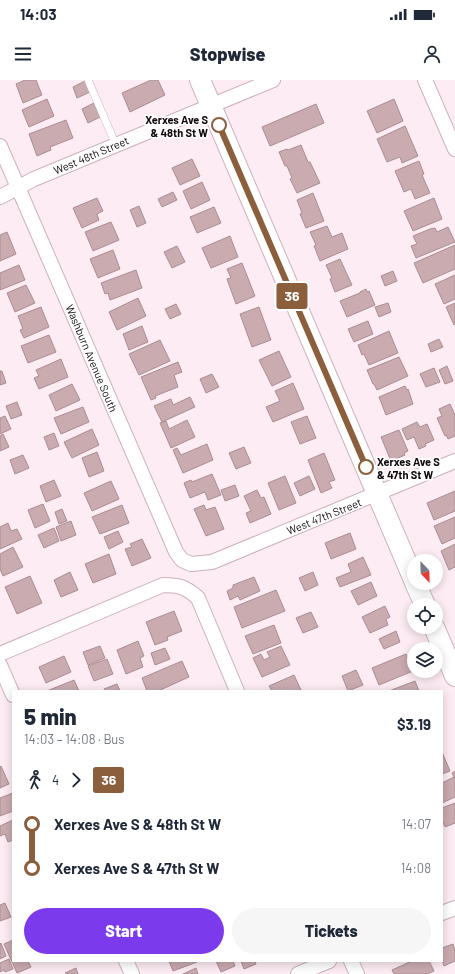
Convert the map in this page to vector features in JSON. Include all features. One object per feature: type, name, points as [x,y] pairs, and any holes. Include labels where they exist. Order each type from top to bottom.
[{"type":"street","points":[[200,80],[407,564]]},
{"type":"street","name":"West 48th Street","points":[[0,197],[34,179],[272,80]]},
{"type":"street","points":[[425,80],[455,150]]},
{"type":"street","name":"Washburn Avenue South","points":[[0,146],[176,552],[182,560],[191,564]]},
{"type":"street","name":"West 47th Street","points":[[191,564],[212,562],[455,461]]},
{"type":"street","points":[[0,654],[163,585],[173,585],[191,591],[198,598],[237,690]]},
{"type":"street","points":[[437,634],[455,676]]},
{"type":"street","points":[[0,665],[12,693]]},
{"type":"street","points":[[443,914],[455,908]]},
{"type":"street","points":[[126,962],[132,974]]},
{"type":"street","points":[[298,974],[327,962]]},
{"type":"street","points":[[351,962],[357,974]]},
{"type":"lane","points":[[88,80],[116,145]]},
{"type":"building","points":[[25,80],[36,80],[42,95],[23,103],[16,84]]},
{"type":"building","points":[[151,80],[158,80],[165,95],[130,112],[122,93]]},
{"type":"building","points":[[85,81],[90,92],[77,98],[73,87]]},
{"type":"building","points":[[47,99],[54,116],[29,127],[22,110]]},
{"type":"building","points":[[394,99],[403,121],[377,133],[367,111]]},
{"type":"building","points":[[94,103],[100,117],[88,123],[82,109]]},
{"type":"building","points":[[316,104],[324,123],[270,146],[262,127]]},
{"type":"building","points":[[66,120],[73,138],[50,147],[51,150],[37,156],[29,134]]},
{"type":"building","points":[[405,126],[418,156],[402,163],[400,157],[387,162],[377,139]]},
{"type":"building","points":[[301,145],[308,162],[310,162],[320,183],[297,193],[290,179],[292,178],[287,166],[285,166],[279,152]]},
{"type":"building","points":[[192,159],[200,176],[180,185],[172,168]]},
{"type":"building","points":[[419,161],[424,174],[422,175],[430,193],[415,199],[411,189],[404,192],[395,171]]},
{"type":"building","points":[[202,182],[210,200],[191,209],[183,191]]},
{"type":"building","points":[[173,192],[177,200],[162,207],[158,199]]},
{"type":"building","points":[[313,193],[324,221],[306,228],[300,214],[302,213],[297,200]]},
{"type":"building","points":[[97,198],[103,211],[97,214],[99,220],[82,228],[73,208]]},
{"type":"building","points":[[434,198],[442,219],[413,231],[404,211]]},
{"type":"building","points":[[139,206],[146,223],[137,227],[130,210]]},
{"type":"building","points":[[214,207],[221,223],[197,233],[190,217]]},
{"type":"building","points":[[111,222],[119,240],[93,251],[85,232]]},
{"type":"building","points":[[327,226],[332,237],[342,233],[348,249],[320,261],[314,246],[316,245],[310,232]]},
{"type":"building","points":[[448,227],[455,242],[416,258],[411,246],[417,244],[413,236],[430,229],[435,228],[437,232]]},
{"type":"building","points":[[7,232],[16,254],[0,261],[0,235]]},
{"type":"building","points":[[230,236],[238,257],[211,268],[202,248]]},
{"type":"building","points":[[455,245],[455,269],[423,283],[414,263]]},
{"type":"building","points":[[177,246],[185,262],[172,268],[164,252]]},
{"type":"building","points":[[113,250],[120,269],[98,278],[90,259]]},
{"type":"building","points":[[340,259],[352,285],[335,292],[330,279],[332,278],[326,265]]},
{"type":"building","points":[[242,263],[255,296],[236,304],[227,279],[231,278],[227,269]]},
{"type":"building","points":[[19,265],[25,280],[0,290],[0,273]]},
{"type":"building","points":[[136,270],[142,288],[110,300],[108,293],[105,294],[101,283]]},
{"type":"building","points":[[393,271],[397,281],[385,286],[381,276]]},
{"type":"building","points":[[455,275],[455,299],[444,304],[435,284]]},
{"type":"building","points":[[26,285],[35,303],[15,312],[7,293]]},
{"type":"building","points":[[366,289],[367,292],[369,291],[375,305],[347,317],[340,301]]},
{"type":"building","points":[[138,298],[146,316],[117,330],[109,312]]},
{"type":"building","points":[[388,303],[391,312],[379,317],[375,307]]},
{"type":"building","points":[[455,303],[455,324],[454,325],[446,307]]},
{"type":"building","points":[[176,304],[181,314],[170,319],[165,309]]},
{"type":"building","points":[[41,307],[49,327],[24,338],[20,330],[23,329],[18,316]]},
{"type":"building","points":[[259,307],[271,340],[252,347],[240,314]]},
{"type":"building","points":[[368,321],[373,334],[354,342],[348,329]]},
{"type":"building","points":[[142,326],[148,342],[129,350],[123,334]]},
{"type":"building","points":[[389,331],[398,353],[369,365],[364,354],[362,355],[358,345]]},
{"type":"building","points":[[49,335],[56,352],[28,363],[21,346]]},
{"type":"building","points":[[439,339],[443,347],[431,352],[428,344]]},
{"type":"building","points":[[160,340],[170,361],[139,375],[129,354]]},
{"type":"building","points":[[279,351],[291,377],[272,386],[259,360]]},
{"type":"building","points":[[399,357],[408,376],[377,390],[367,370]]},
{"type":"building","points":[[61,359],[68,377],[39,389],[34,378],[39,376],[36,370]]},
{"type":"building","points":[[178,362],[182,372],[174,375],[178,387],[155,396],[156,398],[151,400],[141,377]]},
{"type":"building","points":[[447,366],[453,381],[445,384],[439,370]]},
{"type":"building","points":[[434,368],[440,382],[426,387],[420,374]]},
{"type":"building","points":[[0,371],[2,371],[6,383],[0,385]]},
{"type":"building","points":[[212,374],[219,387],[206,393],[200,379]]},
{"type":"building","points":[[293,383],[304,409],[273,422],[266,407],[280,401],[275,391]]},
{"type":"building","points":[[72,384],[80,400],[56,411],[49,395]]},
{"type":"building","points":[[405,386],[407,390],[408,389],[413,404],[386,415],[379,397]]},
{"type":"building","points":[[190,397],[195,407],[162,422],[154,406],[171,399],[173,405]]},
{"type":"building","points":[[17,402],[22,415],[11,419],[6,406]]},
{"type":"building","points":[[450,404],[455,415],[455,436],[448,439],[446,435],[445,436],[437,418],[442,416],[439,409]]},
{"type":"building","points":[[83,407],[89,422],[61,434],[54,418]]},
{"type":"building","points":[[5,416],[11,429],[0,434],[0,418]]},
{"type":"building","points":[[307,416],[316,438],[300,444],[291,422]]},
{"type":"building","points":[[187,420],[195,437],[171,448],[160,423],[166,421],[169,429]]},
{"type":"building","points":[[417,422],[420,427],[427,424],[434,440],[425,444],[426,446],[419,449],[414,437],[407,440],[402,429]]},
{"type":"building","points":[[92,429],[99,445],[72,458],[64,442]]},
{"type":"building","points":[[399,430],[408,451],[404,453],[405,455],[391,461],[381,437]]},
{"type":"building","points":[[54,433],[59,446],[49,450],[44,437]]},
{"type":"building","points":[[3,434],[9,447],[0,451],[0,436]]},
{"type":"building","points":[[207,444],[213,460],[183,473],[173,450],[177,448],[181,455]]},
{"type":"building","points":[[244,447],[251,463],[236,469],[229,453]]},
{"type":"building","points":[[97,452],[104,471],[89,477],[82,458]]},
{"type":"building","points":[[324,453],[335,480],[329,482],[332,488],[321,493],[308,460]]},
{"type":"building","points":[[23,455],[29,468],[15,474],[10,460]]},
{"type":"building","points":[[212,474],[221,495],[208,500],[205,492],[190,498],[184,483],[191,480],[192,482]]},
{"type":"building","points":[[285,476],[296,503],[279,510],[268,483]]},
{"type":"building","points":[[309,476],[315,489],[300,496],[294,483]]},
{"type":"building","points":[[54,480],[61,496],[46,502],[40,486]]},
{"type":"building","points":[[111,481],[119,499],[92,511],[84,493]]},
{"type":"building","points":[[235,485],[239,496],[225,501],[221,490]]},
{"type":"building","points":[[257,490],[261,498],[264,497],[271,514],[250,523],[246,513],[251,511],[244,496]]},
{"type":"building","points":[[455,491],[455,511],[434,520],[427,503]]},
{"type":"building","points":[[43,504],[50,521],[35,528],[28,510]]},
{"type":"building","points":[[122,505],[129,523],[100,534],[92,517]]},
{"type":"building","points":[[204,505],[206,510],[215,507],[224,529],[206,536],[194,509]]},
{"type":"building","points":[[62,509],[67,521],[59,524],[55,512]]},
{"type":"building","points":[[455,517],[455,538],[442,544],[434,526]]},
{"type":"building","points":[[71,521],[76,535],[61,541],[56,527]]},
{"type":"building","points":[[8,523],[11,531],[17,529],[22,539],[0,549],[0,527]]},
{"type":"building","points":[[54,528],[59,541],[44,548],[38,535]]},
{"type":"building","points":[[118,531],[123,542],[109,549],[104,537]]},
{"type":"building","points":[[350,533],[356,549],[331,559],[325,543]]},
{"type":"building","points":[[142,539],[151,558],[132,566],[125,549],[132,547],[130,544]]},
{"type":"building","points":[[455,544],[455,567],[449,570],[441,551]]},
{"type":"building","points":[[13,547],[23,567],[3,576],[0,569],[0,554]]},
{"type":"building","points":[[109,554],[116,574],[93,583],[85,564]]},
{"type":"building","points":[[363,557],[371,575],[340,587],[336,578],[351,572],[348,564]]},
{"type":"building","points":[[70,572],[78,590],[61,597],[54,580]]},
{"type":"building","points":[[313,572],[318,585],[305,591],[299,578]]},
{"type":"building","points":[[30,576],[42,603],[17,614],[5,587]]},
{"type":"building","points":[[254,577],[260,591],[240,600],[238,596],[230,600],[227,591],[233,588],[233,585]]},
{"type":"building","points":[[371,582],[377,596],[358,605],[351,591]]},
{"type":"building","points":[[276,590],[285,611],[242,628],[234,607]]},
{"type":"building","points":[[385,606],[390,617],[386,619],[388,625],[370,633],[362,617]]},
{"type":"building","points":[[174,611],[182,631],[167,637],[168,640],[155,645],[146,622]]},
{"type":"building","points":[[311,612],[318,627],[303,633],[296,618]]},
{"type":"building","points":[[274,625],[281,643],[253,654],[245,636]]},
{"type":"building","points":[[396,631],[400,642],[384,649],[379,639]]},
{"type":"building","points":[[138,641],[144,656],[140,658],[143,667],[126,674],[117,650]]},
{"type":"building","points":[[100,646],[105,658],[88,665],[83,652]]},
{"type":"building","points":[[281,646],[290,665],[262,677],[253,658],[261,654],[264,660],[270,657],[267,652]]},
{"type":"building","points":[[165,648],[170,659],[155,665],[151,653]]},
{"type":"building","points":[[406,654],[407,656],[407,673],[379,685],[372,668]]},
{"type":"building","points":[[64,656],[71,672],[46,683],[39,667]]},
{"type":"building","points":[[107,659],[113,674],[94,681],[88,666]]},
{"type":"building","points":[[182,661],[189,677],[160,690],[147,690],[142,678]]},
{"type":"building","points":[[356,670],[363,685],[348,690],[342,676]]},
{"type":"building","points":[[294,675],[301,690],[271,690],[269,686]]},
{"type":"building","points":[[74,680],[79,690],[49,690]]},
{"type":"building","points":[[415,681],[419,690],[392,690]]},
{"type":"building","points":[[117,684],[120,690],[104,690]]},
{"type":"building","points":[[443,754],[450,771],[443,774]]},
{"type":"building","points":[[1,766],[9,784],[0,788],[0,767]]},
{"type":"building","points":[[455,771],[455,797],[443,803],[443,782],[454,777],[452,773]]},
{"type":"building","points":[[12,793],[12,811],[0,816],[0,798]]},
{"type":"building","points":[[455,803],[455,823],[445,827],[443,822],[443,808]]},
{"type":"building","points":[[12,820],[12,840],[8,842],[5,834],[0,836],[0,826]]},
{"type":"building","points":[[5,903],[11,917],[0,921],[0,905]]},
{"type":"building","points":[[12,940],[12,962],[4,944]]},
{"type":"building","points":[[1,943],[6,956],[0,959],[0,944]]},
{"type":"building","points":[[453,944],[455,950],[455,961],[444,966],[443,962],[443,948]]},
{"type":"building","points":[[9,959],[13,969],[0,972],[0,963]]},
{"type":"building","points":[[12,962],[28,962],[31,967],[17,973]]},
{"type":"building","points":[[169,962],[197,962],[173,971]]},
{"type":"building","points":[[216,962],[233,962],[235,966],[221,972]]},
{"type":"building","points":[[241,962],[255,962],[256,964],[244,969]]},
{"type":"building","points":[[410,962],[430,962],[434,971],[427,974],[394,974],[392,970]]},
{"type":"building","points":[[76,968],[78,974],[65,973]]},
{"type":"building","points":[[196,968],[198,974],[183,974]]},
{"type":"bus line","name":"36","points":[[219,125],[366,467]]},
{"type":"place","name":"Xerxes Ave S & 48th St W","points":[[219,125]]},
{"type":"place","name":"Xerxes Ave S & 47th St W","points":[[366,467]]}]
